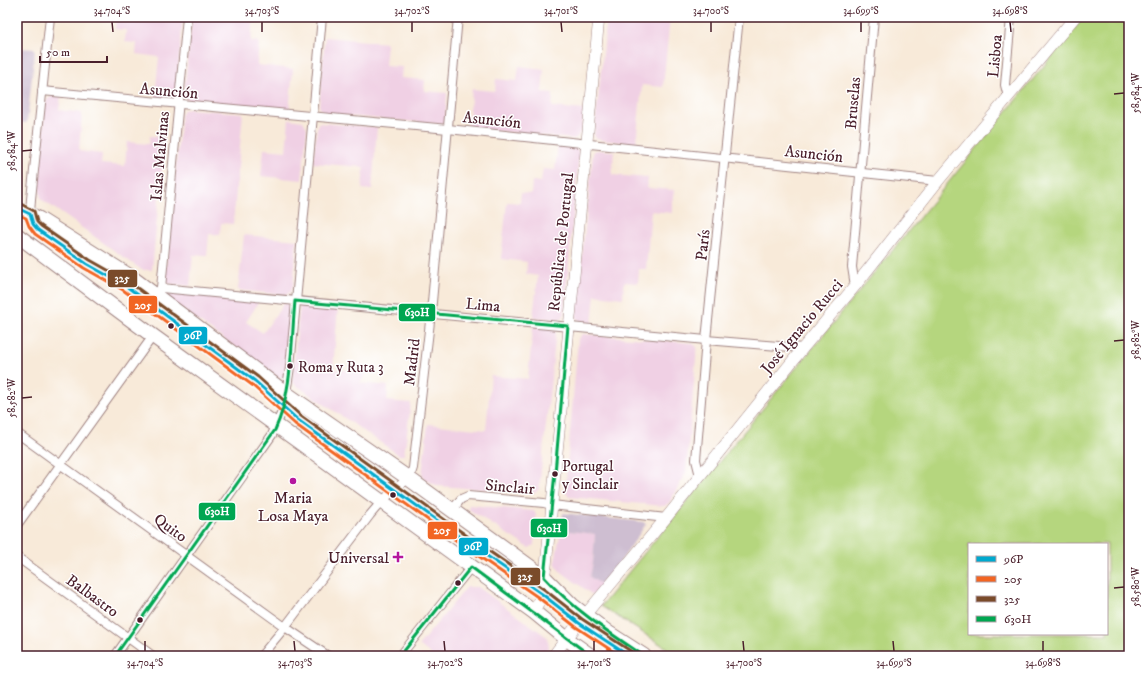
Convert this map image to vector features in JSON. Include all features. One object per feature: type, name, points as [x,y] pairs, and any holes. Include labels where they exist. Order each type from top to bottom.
[{"type":"highway","points":[[17,208],[39,219],[131,277],[158,292],[287,394],[408,478],[544,577],[572,605],[610,634],[644,656]]},
{"type":"highway","points":[[17,235],[153,336],[534,612],[567,639],[591,656]]},
{"type":"street","points":[[30,214],[30,199],[50,17]]},
{"type":"street","name":"Islas Malvinas","points":[[158,292],[187,17]]},
{"type":"street","points":[[115,656],[272,435],[284,407],[287,394],[322,17]]},
{"type":"street","name":"Madrid","points":[[408,478],[413,468],[431,313],[458,17]]},
{"type":"street","name":"República de Portugal","points":[[534,612],[539,604],[544,577],[552,505],[568,326],[599,17]]},
{"type":"street","name":"París","points":[[700,476],[696,460],[706,340],[739,17]]},
{"type":"street","name":"Bruselas","points":[[855,286],[852,267],[874,17]]},
{"type":"street","name":"Lisboa","points":[[1008,97],[1005,85],[1011,17]]},
{"type":"street","name":"José Ignacio Rucci","points":[[553,656],[855,286],[938,181],[1076,17]]},
{"type":"street","name":"Asunción","points":[[42,91],[178,105],[448,129],[938,181]]},
{"type":"street","name":"Lima","points":[[158,292],[295,301],[803,348]]},
{"type":"street","points":[[17,525],[153,336]]},
{"type":"street","name":"Quito","points":[[17,433],[285,627],[328,656]]},
{"type":"street","points":[[261,656],[285,627],[370,515],[382,501],[408,478]]},
{"type":"street","name":"Sinclair","points":[[452,510],[460,499],[468,496],[544,503],[666,518]]},
{"type":"street","name":"Balbastro","points":[[17,557],[153,656]]},
{"type":"street","points":[[400,656],[471,567]]},
{"type":"shaded area","points":[[116,17],[183,17],[176,94],[171,99],[155,97],[159,57],[136,54],[137,43],[125,42],[126,30],[115,29]]},
{"type":"shaded area","points":[[192,17],[253,17],[251,41],[259,42],[257,65],[293,69],[289,112],[189,101],[186,99],[184,92]]},
{"type":"shaded area","points":[[607,17],[670,17],[663,87],[642,85],[636,144],[601,140],[596,138],[594,135]]},
{"type":"shaded area","points":[[325,37],[387,43],[385,66],[402,67],[401,78],[425,80],[424,91],[447,93],[445,119],[443,123],[438,124],[325,114],[319,106]]},
{"type":"shaded area","points":[[17,48],[35,49],[27,123],[17,122]]},
{"type":"shaded area","points":[[519,66],[544,69],[542,92],[553,93],[552,107],[584,110],[582,130],[577,137],[574,139],[468,128],[472,89],[495,91],[496,79],[517,81]]},
{"type":"shaded area","points":[[53,95],[61,96],[59,110],[82,113],[79,151],[102,154],[101,164],[125,166],[127,142],[149,144],[150,136],[165,137],[152,270],[142,270],[41,199],[39,188],[45,105],[47,100]]},
{"type":"shaded area","points":[[189,109],[243,113],[233,224],[221,223],[220,235],[209,234],[207,256],[193,255],[190,286],[170,284],[166,281],[165,276],[181,115],[183,110]]},
{"type":"shaded area","points":[[289,119],[303,121],[307,128],[302,180],[261,176],[264,149],[286,151]]},
{"type":"shaded area","points":[[318,123],[377,127],[372,190],[362,189],[364,167],[313,163]]},
{"type":"shaded area","points":[[558,145],[574,146],[578,150],[579,155],[564,314],[561,319],[533,317],[538,276],[526,274],[527,262],[501,259],[507,202],[520,203],[521,193],[531,194],[532,181],[541,182],[543,169],[555,170]]},
{"type":"shaded area","points":[[594,151],[614,151],[612,175],[648,178],[647,188],[674,190],[672,213],[651,211],[646,269],[639,269],[638,283],[624,282],[623,298],[595,295],[592,323],[580,322],[576,313],[593,154]]},
{"type":"shaded area","points":[[244,235],[297,240],[293,287],[289,293],[286,295],[238,290]]},
{"type":"shaded area","points":[[171,292],[260,300],[246,322],[263,333],[284,303],[291,305],[285,375],[279,378],[170,301],[169,298]]},
{"type":"shaded area","points":[[300,305],[338,307],[333,369],[367,372],[360,383],[388,386],[387,401],[411,403],[404,455],[399,455],[293,383],[292,380]]},
{"type":"shaded area","points":[[533,326],[553,328],[556,332],[539,489],[535,493],[438,486],[424,479],[422,475],[428,424],[486,430],[491,376],[528,379]]},
{"type":"shaded area","points":[[583,334],[692,343],[697,347],[686,473],[669,503],[664,506],[569,497],[565,491],[578,339]]},
{"type":"shaded area","points":[[469,505],[534,511],[536,515],[534,545],[529,548],[468,509]]},
{"type":"shaded area","points":[[563,513],[643,522],[646,524],[604,586],[590,577],[593,562],[595,534],[561,530]]},
{"type":"shaded area","points":[[561,530],[595,534],[593,562],[590,577],[604,586],[594,596],[559,570],[555,562]]},
{"type":"shaded area","points":[[467,587],[478,587],[547,637],[549,647],[542,656],[479,656],[474,652],[471,656],[433,656],[419,645]]},
{"type":"green space","points":[[1084,17],[1129,17],[1129,656],[679,656],[601,606]]},
{"type":"transit line","name":"325","points":[[19,203],[34,211],[37,222],[41,226],[90,260],[129,282],[258,377],[301,416],[470,538],[545,590],[582,619],[632,652]]},
{"type":"transit line","name":"96P","points":[[17,208],[30,214],[33,224],[38,230],[87,264],[126,286],[255,381],[298,420],[467,542],[542,594],[579,623],[629,656]]},
{"type":"transit line","name":"205","points":[[17,214],[26,218],[29,226],[35,234],[84,268],[123,290],[252,385],[295,424],[464,546],[539,598],[576,627],[620,656]]},
{"type":"transit line","name":"630H","points":[[115,656],[275,430],[281,415],[288,383],[295,301],[568,326],[544,577],[579,610],[644,656]]},
{"type":"transit line","name":"630H","points":[[400,656],[471,567],[591,656]]},
{"type":"place","name":"Roma y Ruta 3","points":[[290,366]]},
{"type":"place","name":"Portugal y Sinclair","points":[[555,474]]},
{"type":"place","name":"Maria Losa Maya","points":[[293,481]]},
{"type":"place","name":"Universal","points":[[398,557]]}]
